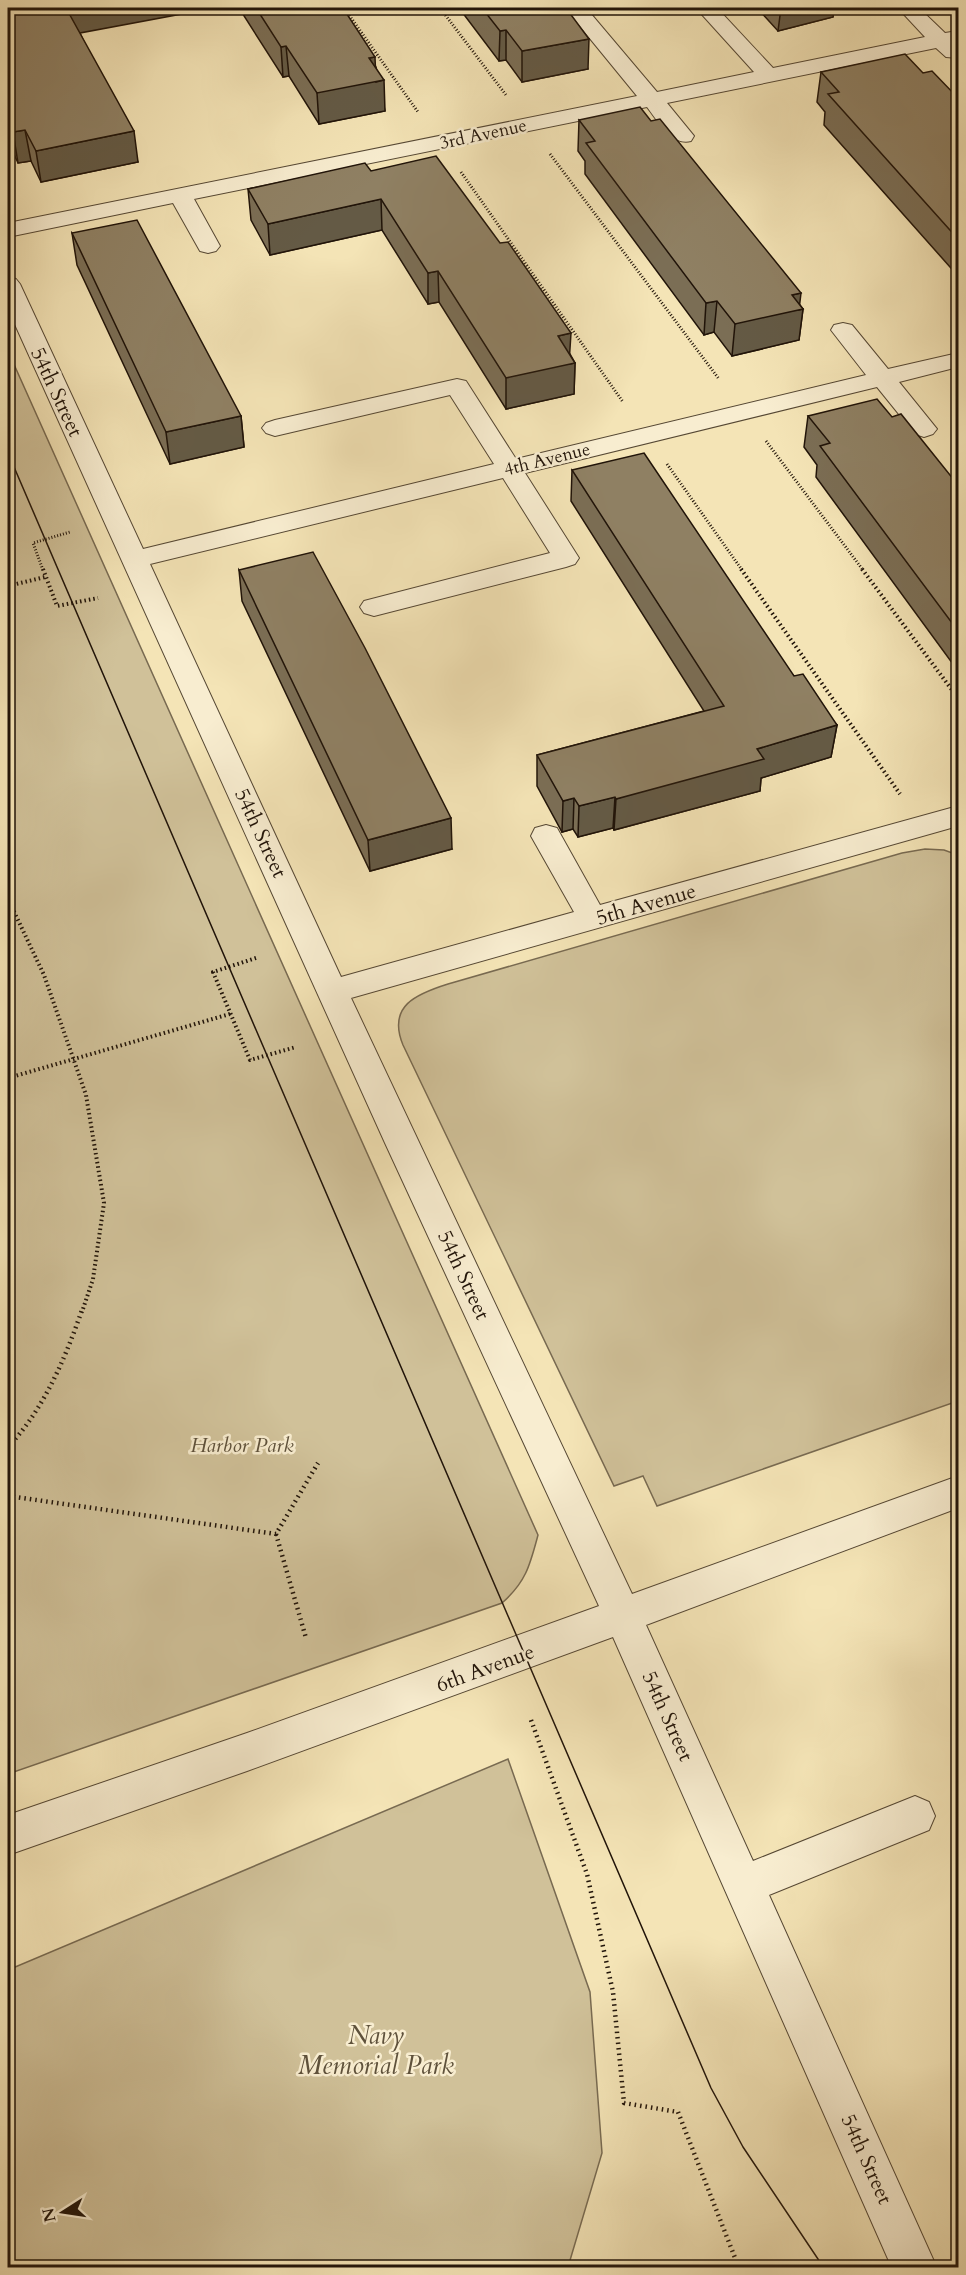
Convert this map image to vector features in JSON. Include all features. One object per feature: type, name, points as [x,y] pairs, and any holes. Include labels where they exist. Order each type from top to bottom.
[{"type":"street","points":[[575,8],[683,136]]},
{"type":"street","points":[[706,8],[769,76]]},
{"type":"street","points":[[908,8],[950,39],[958,58]]},
{"type":"street","name":"3rd Avenue","points":[[8,230],[950,39]]},
{"type":"street","points":[[180,195],[208,246]]},
{"type":"street","name":"54th Street","points":[[8,284],[623,1616],[915,2268]]},
{"type":"street","points":[[843,330],[924,429]]},
{"type":"street","name":"4th Avenue","points":[[135,559],[958,360]]},
{"type":"street","points":[[275,428],[457,386],[566,558],[374,607]]},
{"type":"street","name":"5th Avenue","points":[[333,991],[958,816]]},
{"type":"street","points":[[546,836],[592,919]]},
{"type":"street","name":"6th Avenue","points":[[8,1835],[212,1766],[524,1654],[958,1492]]},
{"type":"street","points":[[744,1885],[915,1816]]},
{"type":"path","points":[[344,8],[422,118]]},
{"type":"path","points":[[440,8],[510,101]]},
{"type":"path","points":[[544,146],[719,379]]},
{"type":"path","points":[[455,164],[623,402]]},
{"type":"path","points":[[764,438],[958,698]]},
{"type":"path","points":[[665,461],[923,826]]},
{"type":"path","points":[[70,532],[33,543],[57,606],[98,598]]},
{"type":"path","points":[[8,586],[45,577]]},
{"type":"path","points":[[8,899],[44,975],[86,1095],[104,1203],[93,1279],[68,1354],[25,1429],[8,1447]]},
{"type":"path","points":[[256,958],[213,972],[250,1060],[296,1047]]},
{"type":"path","points":[[8,1078],[230,1014]]},
{"type":"path","points":[[306,1638],[276,1534],[318,1463]]},
{"type":"path","points":[[8,1496],[276,1534]]},
{"type":"path","points":[[531,1720],[587,1874],[613,1992],[624,2103],[678,2112],[739,2268]]},
{"type":"green space","name":"Harbor Park","points":[[8,351],[538,1535],[522,1580],[502,1603],[8,1774]]},
{"type":"green space","points":[[925,849],[944,850],[958,855],[958,1401],[657,1506],[643,1476],[614,1486],[403,1045],[399,1032],[402,1011],[415,997],[448,984],[902,853]]},
{"type":"green space","name":"Navy Memorial Park","points":[[508,1759],[590,1992],[602,2153],[568,2267],[8,2267],[8,1970]]},
{"type":"building","points":[[8,8],[66,8],[134,131],[36,151],[25,130],[13,132],[8,121]]},
{"type":"building","points":[[256,8],[343,8],[375,57],[369,58],[384,80],[317,93],[286,46],[281,47]]},
{"type":"building","points":[[482,8],[566,8],[589,39],[522,51],[506,30],[500,31]]},
{"type":"building","points":[[905,54],[923,73],[932,71],[958,98],[958,239],[828,94],[839,92],[821,72]]},
{"type":"building","points":[[640,107],[651,121],[660,119],[801,293],[792,295],[803,309],[735,324],[717,301],[706,303],[586,143],[595,141],[579,120]]},
{"type":"building","points":[[436,156],[500,243],[508,242],[571,333],[558,336],[575,363],[506,378],[438,271],[428,273],[381,199],[268,224],[248,189],[365,163],[371,171]]},
{"type":"building","points":[[137,220],[241,416],[166,432],[72,233]]},
{"type":"building","points":[[877,399],[892,417],[901,414],[958,485],[958,631],[820,446],[830,443],[808,416]]},
{"type":"building","points":[[644,453],[794,676],[803,674],[837,725],[757,749],[764,759],[616,799],[615,797],[579,806],[574,798],[563,801],[537,755],[724,706],[572,470]]},
{"type":"building","points":[[313,552],[365,648],[451,818],[368,840],[239,570]]},
{"type":"tram line","points":[[952,8],[958,14]]},
{"type":"tram line","points":[[8,453],[711,2088],[743,2147],[824,2268]]}]
